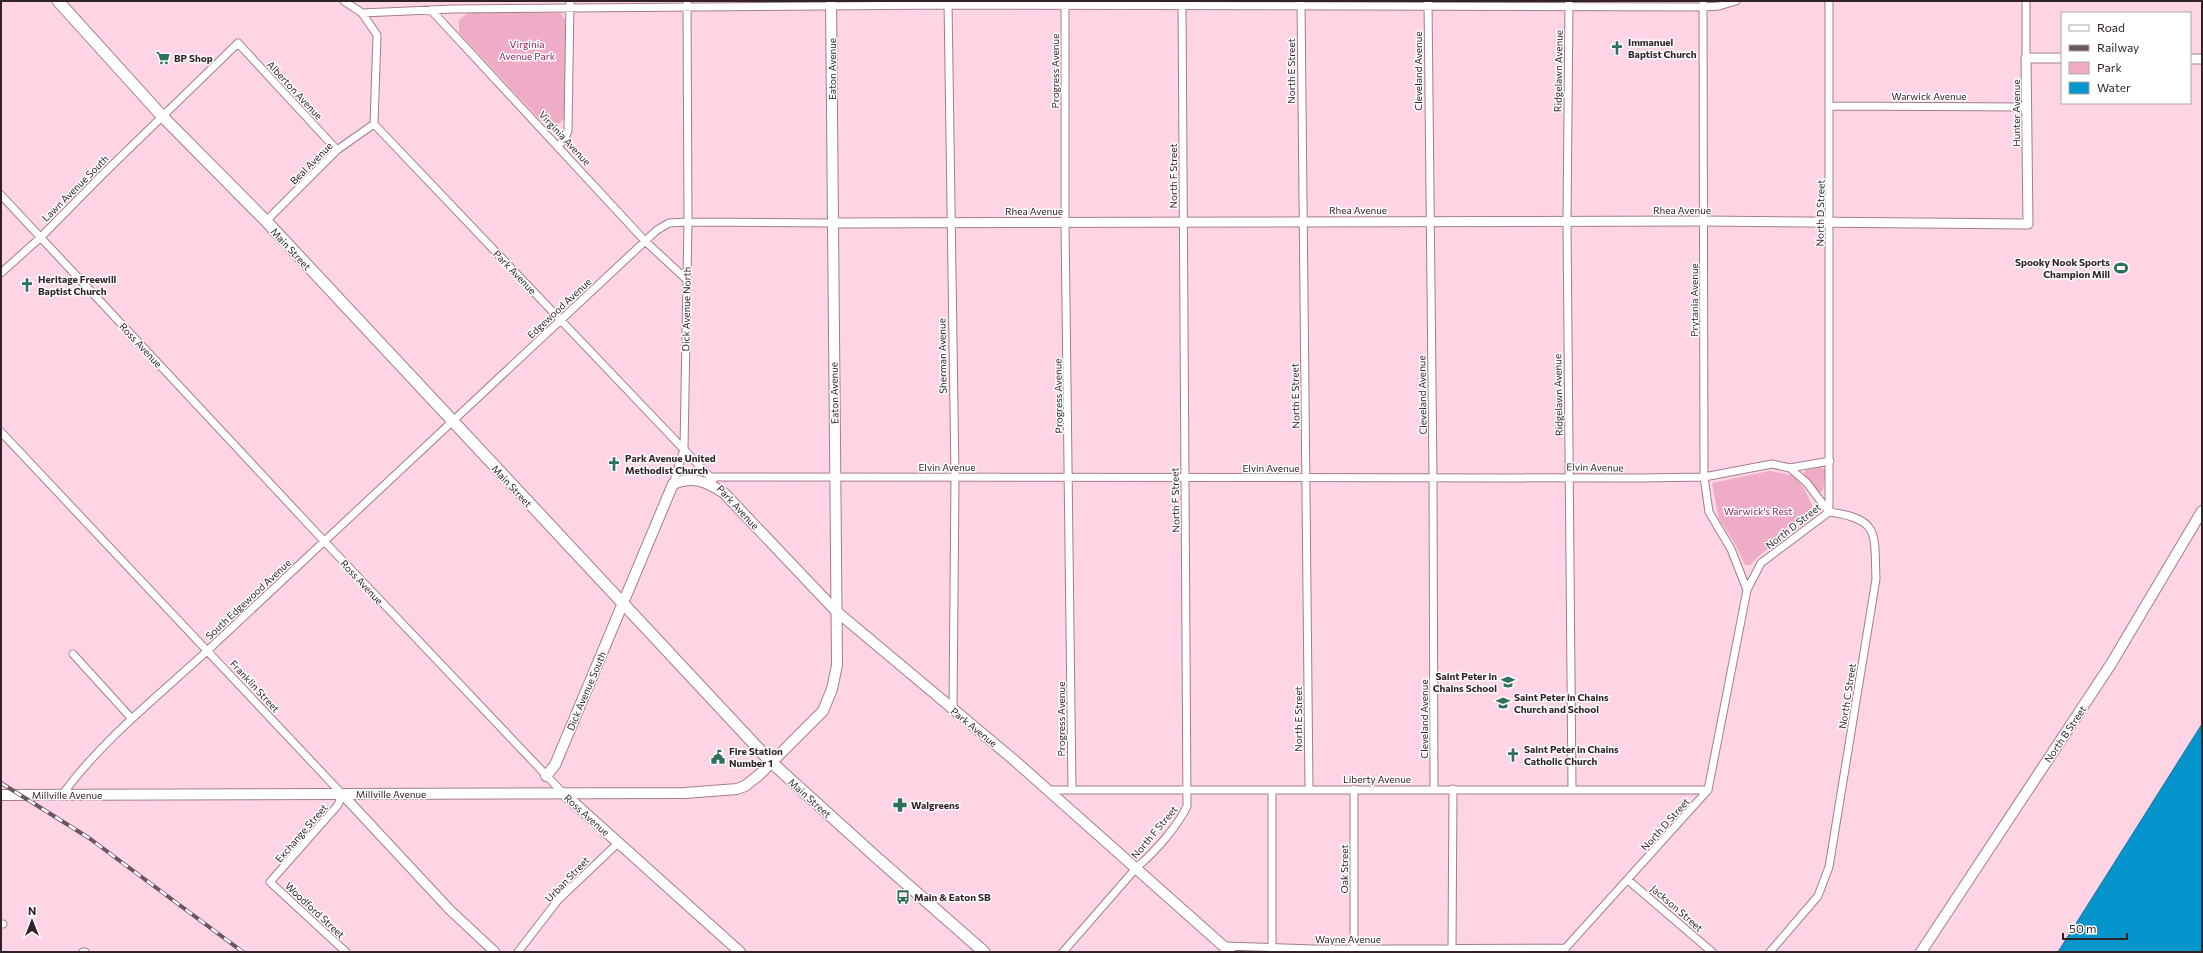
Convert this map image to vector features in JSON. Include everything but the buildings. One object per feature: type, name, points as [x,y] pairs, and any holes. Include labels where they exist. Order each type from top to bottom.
[{"type":"main road","name":"Main Street","points":[[58,1],[162,116],[266,221],[771,762],[984,952]]},
{"type":"main road","name":"Eaton Avenue","points":[[771,762],[823,711],[835,678],[837,666],[831,3]]},
{"type":"main road","points":[[673,484],[684,479],[697,480],[708,483],[724,493]]},
{"type":"main road","name":"Dick Avenue North","points":[[622,604],[673,484]]},
{"type":"main road","name":"Park Avenue","points":[[724,493],[836,611],[1137,867],[1227,949]]},
{"type":"main road","name":"North B Street","points":[[1921,952],[2111,664],[2202,511]]},
{"type":"main road","name":"Dick Avenue South","points":[[546,776],[555,765],[622,604]]},
{"type":"main road","name":"Millville Avenue","points":[[1,795],[685,793],[730,791],[745,786],[771,762]]},
{"type":"main road","name":"Ross Avenue","points":[[563,793],[740,952]]},
{"type":"street","points":[[344,1],[362,13],[377,35],[374,124]]},
{"type":"street","points":[[362,13],[431,10],[453,5],[831,3],[1428,3],[1703,4],[1718,6],[1736,1]]},
{"type":"street","name":"North D Street","points":[[1564,950],[1708,790],[1747,590],[1761,563],[1829,512],[1829,1]]},
{"type":"street","name":"Hunter Avenue","points":[[2026,1],[2028,224]]},
{"type":"street","name":"Sherman Avenue","points":[[948,3],[950,222],[955,477],[953,710]]},
{"type":"street","name":"Progress Avenue","points":[[1065,3],[1065,222],[1072,790]]},
{"type":"street","name":"North F Street","points":[[1063,952],[1137,867],[1145,860],[1182,816],[1187,806],[1182,3]]},
{"type":"street","name":"North E Street","points":[[1301,3],[1302,221],[1309,790]]},
{"type":"street","name":"Cleveland Avenue","points":[[1428,3],[1429,221],[1433,478],[1434,788]]},
{"type":"street","points":[[559,145],[565,139],[568,131],[570,4]]},
{"type":"street","name":"Dick Avenue North","points":[[673,484],[684,449],[688,222],[687,4]]},
{"type":"street","name":"Ridgelawn Avenue","points":[[1569,4],[1567,222],[1572,789]]},
{"type":"street","name":"Prytania Avenue","points":[[1703,4],[1704,477],[1709,512],[1731,549],[1747,590]]},
{"type":"street","name":"Virginia Avenue","points":[[431,10],[559,145],[646,241],[686,279]]},
{"type":"street","name":"Lawn Avenue South","points":[[1,273],[40,238],[162,116],[238,44]]},
{"type":"street","name":"Alberton Avenue","points":[[238,44],[337,150]]},
{"type":"street","points":[[2026,58],[2061,58]]},
{"type":"street","points":[[2191,59],[2202,59]]},
{"type":"street","name":"Warwick Avenue","points":[[1830,106],[2027,107]]},
{"type":"street","name":"Beal Avenue","points":[[266,221],[337,150],[374,124]]},
{"type":"street","name":"Park Avenue","points":[[374,124],[711,477],[724,493]]},
{"type":"street","name":"Ross Avenue","points":[[1,196],[324,541],[563,793]]},
{"type":"street","name":"Rhea Avenue","points":[[688,222],[1829,221],[2028,224]]},
{"type":"street","name":"Edgewood Avenue","points":[[452,422],[657,230],[669,223],[688,222]]},
{"type":"street","name":"South Edgewood Avenue","points":[[62,795],[77,774],[132,719],[452,422]]},
{"type":"street","name":"Franklin Street","points":[[1,432],[450,910],[495,952]]},
{"type":"street","name":"Elvin Avenue","points":[[711,477],[1704,477],[1772,464],[1790,468],[1830,461]]},
{"type":"street","points":[[1790,468],[1807,483],[1829,512]]},
{"type":"street","name":"North C Street","points":[[1770,952],[1818,896],[1829,867],[1876,579],[1875,545],[1871,530],[1864,521],[1852,515],[1829,512]]},
{"type":"street","points":[[73,654],[132,719]]},
{"type":"street","points":[[1452,949],[1453,788]]},
{"type":"street","name":"Liberty Avenue","points":[[1047,790],[1309,790],[1453,788],[1708,790]]},
{"type":"street","name":"Oak Street","points":[[1354,789],[1354,949]]},
{"type":"street","points":[[1272,790],[1272,950]]},
{"type":"street","name":"Exchange Street","points":[[270,882],[338,805],[342,794]]},
{"type":"street","name":"Urban Street","points":[[518,952],[558,900],[618,843]]},
{"type":"street","name":"Jackson Street","points":[[1628,880],[1712,952]]},
{"type":"street","name":"Woodford Street","points":[[270,882],[346,952]]},
{"type":"street","name":"Wayne Avenue","points":[[1227,949],[1452,949],[1474,951],[1564,950]]},
{"type":"green space","name":"Virginia Avenue Park","points":[[469,12],[560,13],[565,19],[566,115],[560,123],[552,126],[545,125],[459,33],[459,20]]},
{"type":"green space","points":[[1821,467],[1826,471],[1823,490],[1819,493],[1803,474],[1806,470]]},
{"type":"green space","name":"Warwick's Rest","points":[[1769,471],[1794,475],[1805,490],[1812,505],[1811,513],[1805,523],[1761,554],[1750,565],[1745,565],[1735,544],[1719,519],[1712,483]]},
{"type":"water","points":[[2202,724],[2202,952],[2058,952]]},
{"type":"railway","points":[[1,783],[89,838],[243,952]]},
{"type":"place","name":"Immanuel Baptist Church","points":[[1617,48]]},
{"type":"place","name":"BP Shop","points":[[163,58]]},
{"type":"place","name":"Spooky Nook Sports Champion Mill","points":[[2121,268]]},
{"type":"place","name":"Heritage Freewill Baptist Church","points":[[27,285]]},
{"type":"place","name":"Park Avenue United Methodist Church","points":[[614,464]]},
{"type":"place","name":"Saint Peter in Chains School","points":[[1508,682]]},
{"type":"place","name":"Saint Peter in Chains Church and School","points":[[1503,703]]},
{"type":"place","name":"Saint Peter in Chains Catholic Church","points":[[1513,755]]},
{"type":"place","name":"Fire Station Number 1","points":[[718,757]]},
{"type":"place","name":"Walgreens","points":[[900,805]]},
{"type":"place","name":"Main & Eaton SB","points":[[903,897]]}]
